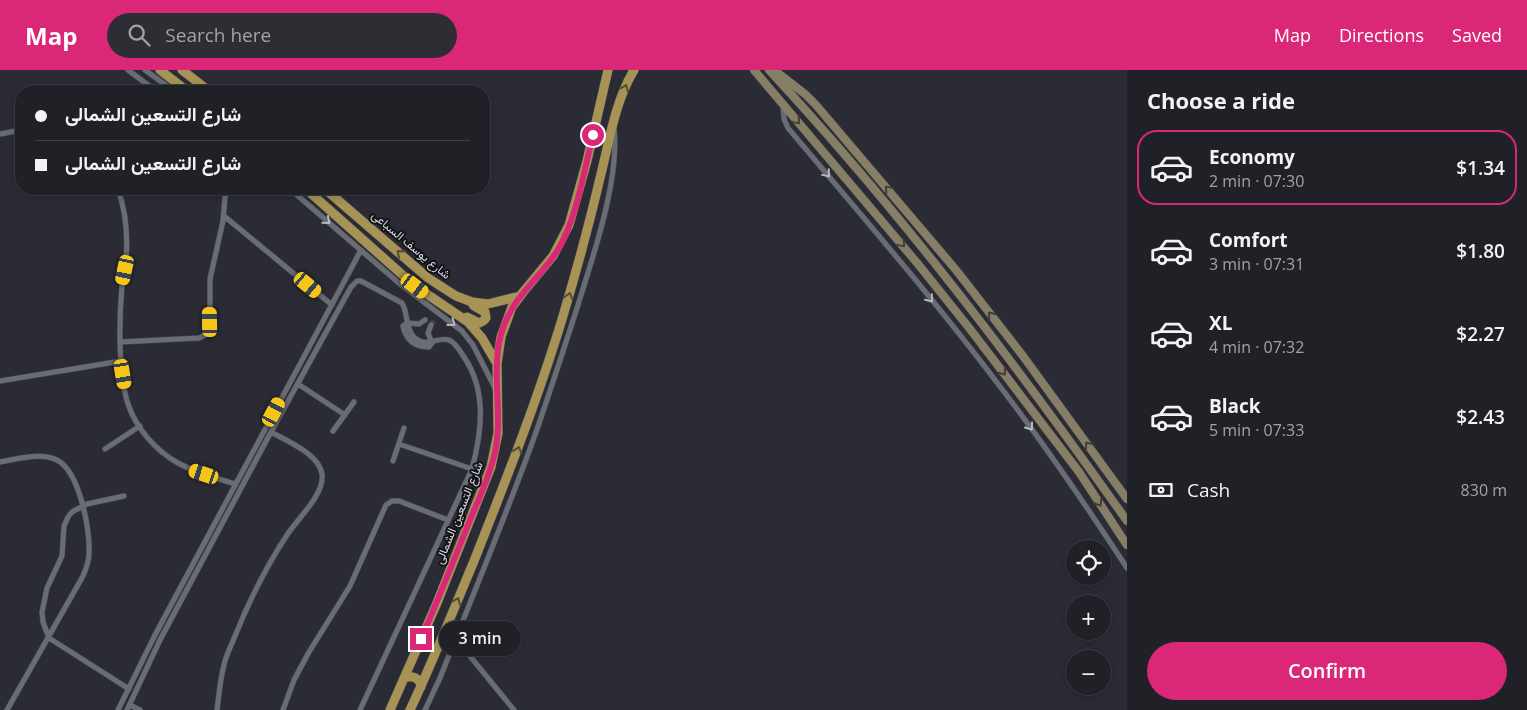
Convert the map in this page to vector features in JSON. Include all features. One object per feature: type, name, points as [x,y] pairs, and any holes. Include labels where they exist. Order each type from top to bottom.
[{"type":"main road","points":[[160,70],[179,85]]},
{"type":"main road","points":[[182,70],[201,85]]},
{"type":"main road","name":"شارع التسعين الشمالى","points":[[390,710],[414,657],[491,467],[498,433],[497,364],[498,348],[503,330],[509,314],[520,296],[553,256],[569,225],[587,161],[608,70]]},
{"type":"main road","points":[[410,710],[509,474],[545,372],[570,290],[614,120],[623,90],[634,70]]},
{"type":"main road","points":[[754,70],[970,328],[1079,472],[1127,545]]},
{"type":"main road","points":[[770,70],[837,145],[927,252],[1065,434],[1127,521]]},
{"type":"main road","points":[[774,70],[816,105],[945,256],[1023,356],[1127,499]]},
{"type":"main road","points":[[312,195],[380,261],[473,327],[482,338],[497,364]]},
{"type":"main road","name":"شارع يوسف السباعى","points":[[331,195],[428,278],[456,296],[472,302],[493,303],[520,296]]},
{"type":"main road","points":[[462,318],[468,317],[479,323],[485,320],[485,312],[474,306],[472,302]]},
{"type":"main road","points":[[414,657],[419,666],[426,668],[430,666]]},
{"type":"main road","points":[[404,678],[416,678],[421,687]]},
{"type":"street","points":[[128,70],[148,85]]},
{"type":"street","points":[[145,70],[166,85]]},
{"type":"street","points":[[783,105],[784,119],[788,128],[992,375],[1063,471],[1127,568]]},
{"type":"street","points":[[425,710],[456,639],[534,436],[589,269],[612,178],[616,145],[614,120]]},
{"type":"street","points":[[0,134],[15,131]]},
{"type":"street","points":[[120,195],[125,213],[127,235],[120,342],[128,403],[140,426],[156,447],[173,460],[194,470],[235,484]]},
{"type":"street","points":[[120,342],[199,338],[208,332],[210,326],[210,279],[224,216],[226,195]]},
{"type":"street","points":[[297,195],[361,250],[380,261],[432,310],[458,327],[470,340],[498,394]]},
{"type":"street","points":[[224,216],[332,305]]},
{"type":"street","points":[[118,710],[235,484],[361,250]]},
{"type":"street","points":[[140,710],[128,707],[160,640],[271,432],[351,287],[357,281],[365,282],[399,301],[404,307],[410,332],[417,339],[432,343],[447,340],[454,344],[466,361],[476,384],[481,412],[481,426],[472,469],[360,710]]},
{"type":"street","points":[[407,323],[419,324],[427,318],[432,310]]},
{"type":"street","points":[[432,343],[428,333],[439,314]]},
{"type":"street","points":[[0,381],[121,361]]},
{"type":"street","points":[[298,384],[345,415]]},
{"type":"street","points":[[333,431],[354,402]]},
{"type":"street","points":[[105,449],[140,426]]},
{"type":"street","points":[[393,461],[404,428]]},
{"type":"street","points":[[217,710],[224,663],[252,596],[276,552],[318,494],[322,484],[322,473],[319,463],[311,455],[271,432]]},
{"type":"street","points":[[399,444],[472,469]]},
{"type":"street","points":[[0,462],[38,456],[55,459],[63,464],[74,478],[88,540],[88,564],[79,584],[6,710]]},
{"type":"street","points":[[124,496],[91,503],[72,512],[65,523],[62,556],[45,595],[42,612],[43,622],[49,638],[129,689]]},
{"type":"street","points":[[283,710],[294,680],[309,652],[350,586],[386,505],[392,501],[399,501],[448,520]]},
{"type":"street","points":[[456,639],[514,710]]},
{"type":"tunnel","points":[[431,325],[434,321]]},
{"type":"route","points":[[421,639],[485,483],[495,453],[498,421],[497,357],[503,330],[512,308],[520,296],[550,261],[562,242],[569,225],[593,135]]}]
